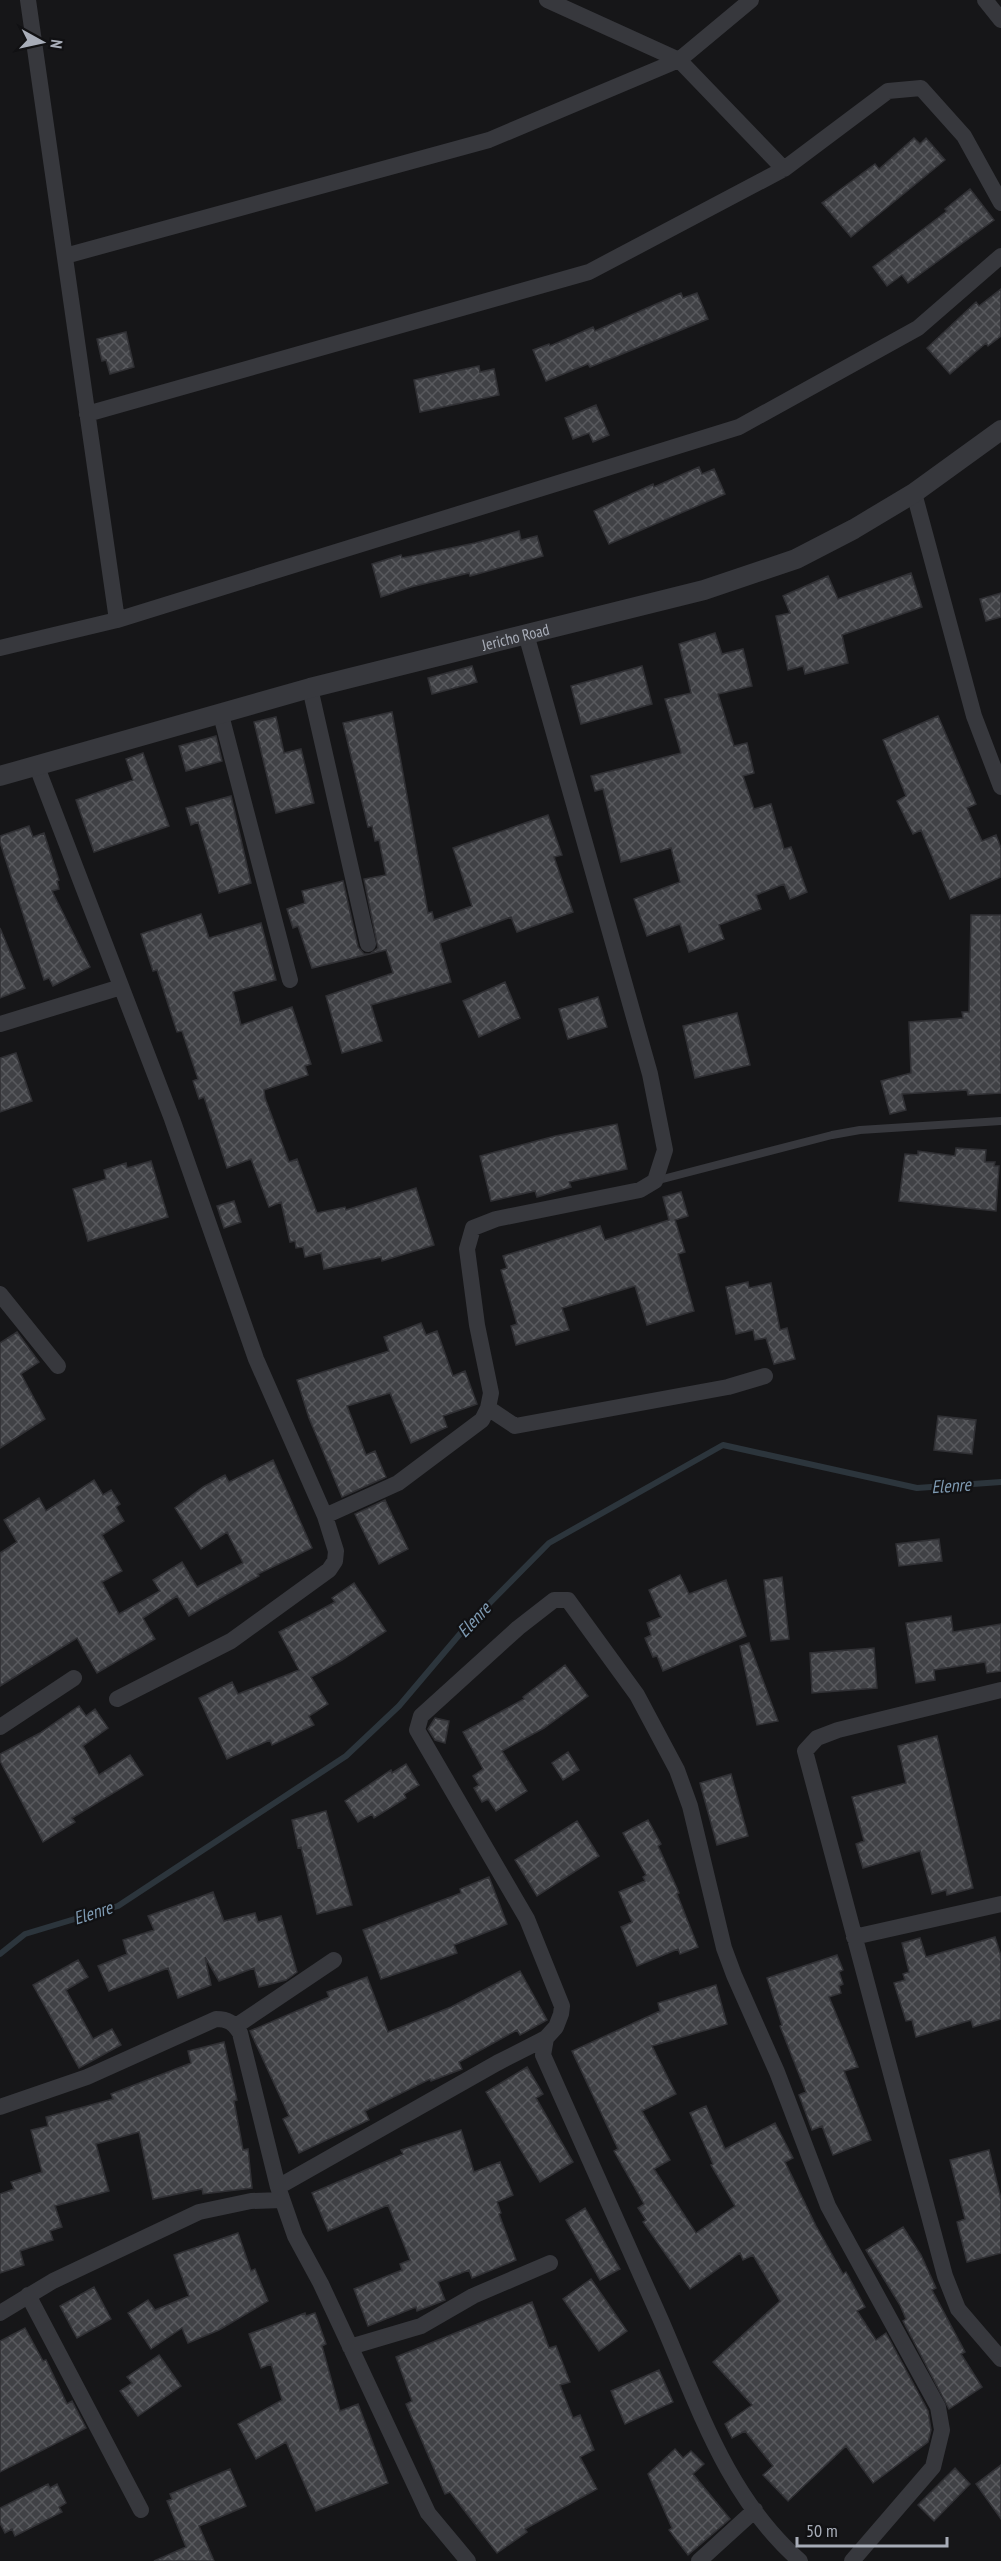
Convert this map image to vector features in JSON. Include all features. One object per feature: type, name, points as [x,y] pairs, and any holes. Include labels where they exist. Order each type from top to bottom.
[{"type":"street","points":[[28,0],[117,620]]},
{"type":"street","points":[[547,0],[679,60],[784,168]]},
{"type":"street","points":[[64,256],[489,140],[679,60],[751,0]]},
{"type":"street","points":[[985,0],[1001,20]]},
{"type":"street","points":[[87,414],[589,272],[784,168],[888,91],[921,88],[964,136],[1001,203]]},
{"type":"street","points":[[0,648],[117,620],[739,427],[918,328],[1001,255]]},
{"type":"street","name":"Jericho Road","points":[[0,776],[221,716],[310,688],[704,590],[796,559],[854,529],[914,493],[1001,430]]},
{"type":"street","points":[[914,493],[974,716],[1001,787]]},
{"type":"street","points":[[325,1516],[398,1483],[482,1420],[488,1408],[491,1393],[477,1325],[467,1249],[473,1228],[496,1219],[640,1190],[655,1180],[665,1150],[650,1074],[526,634]]},
{"type":"street","points":[[310,688],[368,944]]},
{"type":"street","points":[[221,716],[290,980]]},
{"type":"street","points":[[37,767],[172,1119],[255,1359],[325,1516],[336,1551],[335,1561],[329,1570],[231,1641],[117,1699]]},
{"type":"street","points":[[0,1024],[121,987]]},
{"type":"street","points":[[0,1294],[58,1366]]},
{"type":"street","points":[[488,1408],[515,1426],[728,1386],[765,1376]]},
{"type":"street","points":[[0,2313],[53,2281],[199,2212],[280,2193],[497,2063],[546,2038],[556,2026],[562,2006],[527,1919],[417,1730],[421,1716],[518,1628],[554,1600],[568,1600],[637,1695],[677,1770],[690,1806],[724,1948],[777,2072],[828,2206],[938,2407],[942,2430],[933,2468],[852,2561]]},
{"type":"street","points":[[0,1727],[74,1678]]},
{"type":"street","points":[[1001,1690],[838,1730],[817,1738],[805,1751],[945,2276],[958,2309],[993,2339],[1001,2359]]},
{"type":"street","points":[[854,1937],[1001,1904]]},
{"type":"street","points":[[236,2026],[334,1960]]},
{"type":"street","points":[[0,2107],[87,2077],[216,2019],[225,2019],[236,2026],[240,2033],[280,2193],[296,2236],[428,2513],[468,2561]]},
{"type":"street","points":[[546,2038],[543,2055],[711,2440],[776,2540],[800,2561]]},
{"type":"street","points":[[350,2348],[421,2326],[473,2296],[550,2262]]},
{"type":"street","points":[[28,2295],[141,2510]]},
{"type":"street","points":[[699,2561],[755,2510]]},
{"type":"lane","points":[[655,1180],[860,1130],[1001,1121]]},
{"type":"building","points":[[914,138],[920,144],[926,138],[945,160],[851,237],[822,203],[875,164],[879,169]]},
{"type":"building","points":[[970,189],[994,220],[908,283],[902,275],[887,286],[873,267],[947,211],[945,209]]},
{"type":"building","points":[[1001,289],[1001,336],[988,346],[986,343],[950,374],[927,348],[976,302],[979,306]]},
{"type":"building","points":[[681,293],[683,298],[697,293],[708,319],[590,367],[588,364],[546,381],[533,350],[549,344],[550,346],[593,327],[595,331]]},
{"type":"building","points":[[126,332],[134,367],[110,374],[106,360],[102,361],[97,339]]},
{"type":"building","points":[[479,366],[480,372],[494,369],[499,395],[420,412],[414,380]]},
{"type":"building","points":[[596,405],[609,435],[593,442],[589,433],[573,439],[565,418]]},
{"type":"building","points":[[699,467],[702,474],[714,469],[725,494],[609,544],[594,511],[653,484],[654,487]]},
{"type":"building","points":[[519,531],[521,540],[537,536],[543,556],[470,576],[469,573],[411,587],[381,597],[372,564],[401,555],[402,558]]},
{"type":"building","points":[[911,573],[922,607],[842,635],[848,663],[805,674],[803,666],[788,670],[776,616],[790,613],[783,596],[828,576],[838,599]]},
{"type":"building","points":[[1001,593],[1001,617],[986,621],[980,599]]},
{"type":"building","points":[[715,633],[722,654],[743,649],[752,686],[718,694],[734,746],[747,743],[754,773],[743,776],[754,809],[771,804],[784,849],[791,847],[807,892],[790,899],[784,884],[756,895],[761,909],[719,925],[724,939],[689,952],[680,924],[647,936],[634,899],[680,882],[671,848],[621,862],[603,789],[595,791],[591,776],[681,753],[665,699],[691,693],[679,644]]},
{"type":"building","points":[[472,666],[477,682],[432,694],[428,678]]},
{"type":"building","points":[[642,666],[652,704],[581,724],[571,686]]},
{"type":"building","points":[[392,712],[428,913],[432,912],[434,920],[472,906],[453,848],[548,815],[562,855],[554,857],[573,912],[517,932],[511,917],[440,943],[451,982],[371,1005],[382,1041],[342,1053],[326,996],[393,973],[386,950],[370,954],[378,948],[364,879],[386,875],[379,840],[375,841],[372,826],[368,827],[343,723]]},
{"type":"building","points":[[938,716],[976,804],[967,808],[982,841],[996,835],[1001,848],[1001,877],[950,899],[921,830],[913,834],[897,801],[906,796],[883,740]]},
{"type":"building","points":[[276,717],[284,753],[301,749],[314,803],[276,813],[254,722]]},
{"type":"building","points":[[216,736],[222,761],[186,771],[179,746]]},
{"type":"building","points":[[143,753],[169,826],[94,852],[76,800],[133,780],[126,759]]},
{"type":"building","points":[[231,796],[251,883],[219,893],[198,822],[191,825],[186,808]]},
{"type":"building","points":[[29,826],[33,837],[44,833],[59,880],[57,881],[59,889],[52,891],[90,967],[53,986],[49,978],[44,980],[0,842],[0,836]]},
{"type":"building","points":[[343,881],[358,947],[364,954],[370,954],[312,968],[298,926],[293,928],[287,909],[305,903],[302,891]]},
{"type":"building","points":[[201,914],[209,938],[261,923],[276,980],[233,992],[241,1025],[292,1007],[311,1064],[305,1066],[308,1075],[264,1090],[289,1162],[297,1159],[317,1213],[345,1207],[346,1210],[416,1188],[434,1245],[382,1261],[381,1257],[324,1269],[321,1253],[305,1257],[303,1247],[296,1248],[295,1241],[290,1242],[281,1202],[269,1207],[251,1159],[227,1168],[204,1097],[199,1099],[193,1081],[198,1079],[182,1031],[177,1032],[157,970],[153,971],[141,934]]},
{"type":"building","points":[[971,915],[1001,915],[1001,1093],[968,1095],[967,1090],[902,1094],[906,1110],[890,1114],[881,1081],[911,1073],[909,1022],[963,1018],[962,1012],[969,1012]]},
{"type":"building","points":[[0,928],[25,988],[0,998]]},
{"type":"building","points":[[505,982],[520,1018],[479,1037],[463,1001]]},
{"type":"building","points":[[598,997],[607,1027],[568,1039],[559,1009]]},
{"type":"building","points":[[737,1013],[750,1065],[695,1078],[683,1026]]},
{"type":"building","points":[[16,1053],[32,1101],[0,1112],[0,1058]]},
{"type":"building","points":[[617,1124],[627,1169],[569,1182],[571,1187],[537,1197],[535,1191],[491,1201],[480,1156],[555,1136]]},
{"type":"building","points":[[956,1148],[986,1150],[985,1162],[995,1162],[994,1166],[999,1166],[996,1211],[899,1201],[905,1154],[918,1155],[918,1151],[955,1156]]},
{"type":"building","points":[[151,1161],[168,1217],[88,1241],[73,1189],[106,1179],[104,1170],[126,1163],[127,1168]]},
{"type":"building","points":[[681,1192],[688,1216],[675,1220],[685,1252],[678,1254],[694,1311],[647,1325],[635,1286],[562,1308],[569,1330],[516,1345],[511,1326],[517,1324],[501,1270],[507,1268],[503,1256],[600,1226],[605,1240],[669,1220],[663,1197]]},
{"type":"building","points":[[234,1201],[241,1222],[224,1228],[217,1206]]},
{"type":"building","points":[[748,1282],[749,1288],[771,1283],[780,1330],[787,1328],[795,1359],[774,1364],[766,1338],[755,1340],[753,1330],[736,1334],[726,1287]]},
{"type":"building","points":[[421,1323],[426,1335],[437,1331],[453,1376],[465,1371],[477,1404],[443,1416],[447,1427],[411,1443],[390,1393],[347,1406],[366,1455],[375,1451],[386,1477],[342,1497],[309,1418],[297,1380],[389,1351],[384,1337]]},
{"type":"building","points":[[17,1332],[39,1362],[21,1374],[45,1419],[0,1448],[0,1343]]},
{"type":"building","points":[[938,1416],[976,1420],[972,1454],[934,1450]]},
{"type":"building","points":[[273,1460],[312,1548],[258,1574],[259,1576],[189,1616],[177,1596],[143,1618],[155,1639],[97,1673],[77,1638],[0,1686],[0,1553],[17,1542],[4,1520],[39,1498],[46,1511],[94,1480],[103,1495],[111,1490],[120,1504],[116,1507],[124,1521],[102,1535],[122,1571],[102,1582],[119,1614],[160,1591],[153,1580],[182,1562],[197,1587],[243,1563],[227,1532],[201,1549],[175,1508],[203,1487],[225,1475],[229,1482]]},
{"type":"building","points":[[385,1500],[408,1549],[379,1564],[355,1514]]},
{"type":"building","points":[[939,1539],[942,1561],[899,1566],[896,1544]]},
{"type":"building","points":[[680,1575],[689,1594],[726,1580],[746,1636],[663,1671],[657,1656],[653,1657],[645,1638],[651,1635],[647,1623],[661,1617],[649,1590]]},
{"type":"building","points":[[782,1577],[789,1639],[771,1641],[764,1580]]},
{"type":"building","points":[[354,1583],[386,1631],[311,1677],[328,1704],[309,1716],[314,1725],[272,1745],[270,1740],[227,1759],[199,1698],[232,1682],[238,1694],[299,1670],[279,1632],[335,1602],[332,1598]]},
{"type":"building","points":[[951,1616],[953,1632],[1001,1624],[1001,1671],[987,1673],[985,1662],[934,1670],[935,1680],[916,1683],[906,1623]]},
{"type":"building","points":[[749,1643],[778,1721],[757,1725],[740,1646]]},
{"type":"building","points":[[874,1648],[877,1688],[812,1693],[810,1653]]},
{"type":"building","points":[[565,1665],[588,1696],[544,1728],[502,1751],[527,1791],[496,1811],[488,1799],[482,1802],[474,1788],[479,1785],[473,1776],[483,1769],[463,1732],[524,1699],[523,1697]]},
{"type":"building","points":[[79,1706],[86,1716],[95,1709],[108,1728],[83,1746],[99,1775],[130,1755],[143,1775],[72,1818],[75,1822],[43,1842],[0,1761],[0,1754],[40,1733]]},
{"type":"building","points":[[435,1718],[449,1721],[445,1743],[435,1740],[428,1729]]},
{"type":"building","points":[[937,1736],[973,1888],[947,1895],[946,1890],[932,1894],[920,1851],[863,1868],[856,1844],[864,1841],[852,1797],[906,1783],[898,1746]]},
{"type":"building","points":[[568,1752],[579,1770],[563,1780],[552,1763]]},
{"type":"building","points":[[406,1764],[419,1785],[404,1794],[406,1798],[374,1818],[372,1814],[358,1822],[345,1801],[391,1770],[392,1773]]},
{"type":"building","points":[[731,1774],[748,1836],[717,1845],[700,1783]]},
{"type":"building","points":[[326,1811],[352,1905],[317,1914],[292,1820]]},
{"type":"building","points":[[648,1820],[661,1844],[658,1846],[679,1893],[677,1894],[698,1947],[680,1954],[678,1949],[637,1966],[621,1927],[632,1922],[619,1892],[645,1881],[643,1877],[646,1875],[623,1833]]},
{"type":"building","points":[[577,1821],[599,1856],[537,1896],[515,1860]]},
{"type":"building","points":[[489,1877],[507,1924],[454,1945],[457,1953],[381,1979],[363,1930],[461,1893],[460,1889]]},
{"type":"building","points":[[213,1892],[224,1921],[255,1913],[258,1922],[281,1916],[297,1972],[286,1980],[259,1987],[254,1968],[219,1981],[205,1957],[211,1985],[178,1998],[168,1968],[109,1991],[98,1966],[127,1954],[123,1940],[154,1930],[148,1916]]},
{"type":"building","points":[[995,1937],[1001,1956],[1001,2019],[973,2027],[971,2020],[916,2037],[912,2020],[906,2021],[894,1983],[905,1980],[903,1974],[909,1972],[902,1943],[920,1938],[926,1957]]},
{"type":"building","points":[[837,1955],[843,1970],[839,1972],[843,1984],[839,1986],[841,1993],[829,1997],[858,2067],[844,2071],[871,2140],[833,2155],[822,2126],[812,2130],[799,2095],[806,2092],[780,2026],[782,2025],[767,1978]]},
{"type":"building","points":[[78,1960],[88,1977],[66,1990],[93,2039],[112,2029],[121,2045],[79,2068],[33,1985]]},
{"type":"building","points":[[520,1971],[547,2020],[520,2035],[517,2030],[459,2062],[462,2069],[431,2081],[430,2079],[365,2111],[369,2120],[299,2153],[283,2119],[289,2116],[250,2031],[329,1997],[327,1992],[367,1977],[388,2032],[451,2007]]},
{"type":"building","points":[[716,1985],[727,2024],[652,2046],[676,2094],[642,2111],[670,2160],[654,2169],[696,2233],[735,2206],[711,2165],[713,2164],[690,2113],[706,2106],[725,2149],[775,2123],[793,2158],[785,2162],[816,2226],[843,2274],[846,2272],[865,2307],[857,2311],[876,2340],[886,2333],[928,2411],[931,2430],[928,2442],[873,2483],[846,2446],[788,2501],[763,2475],[773,2466],[745,2431],[732,2438],[725,2424],[752,2405],[713,2362],[780,2301],[753,2255],[743,2260],[740,2253],[690,2289],[643,2222],[646,2220],[638,2208],[644,2204],[614,2151],[618,2149],[572,2051],[660,2011],[658,2003]]},
{"type":"building","points":[[224,2042],[237,2100],[234,2101],[243,2150],[248,2149],[252,2188],[203,2194],[202,2189],[153,2199],[139,2132],[96,2144],[109,2191],[55,2206],[62,2227],[50,2231],[53,2240],[20,2251],[24,2265],[0,2273],[0,2194],[14,2189],[11,2182],[42,2172],[31,2130],[48,2126],[46,2117],[113,2099],[111,2094],[191,2063],[188,2051]]},
{"type":"building","points":[[527,2067],[543,2094],[536,2098],[573,2162],[540,2182],[486,2092]]},
{"type":"building","points":[[461,2130],[474,2172],[500,2162],[513,2195],[497,2202],[501,2213],[499,2214],[516,2260],[472,2278],[469,2270],[438,2282],[445,2300],[417,2311],[416,2307],[368,2326],[354,2289],[402,2270],[400,2264],[410,2260],[388,2205],[328,2231],[312,2193],[403,2154],[401,2150]]},
{"type":"building","points":[[989,2150],[1001,2199],[1001,2253],[967,2262],[957,2222],[965,2219],[950,2160]]},
{"type":"building","points":[[585,2208],[620,2269],[600,2280],[566,2220]]},
{"type":"building","points":[[903,2227],[921,2255],[936,2288],[932,2290],[965,2352],[961,2354],[982,2387],[949,2409],[903,2321],[906,2319],[900,2305],[866,2250]]},
{"type":"building","points":[[238,2233],[251,2271],[255,2269],[268,2301],[219,2330],[188,2343],[182,2328],[151,2349],[128,2313],[148,2300],[155,2310],[189,2296],[174,2255]]},
{"type":"building","points":[[591,2279],[627,2331],[599,2351],[563,2299]]},
{"type":"building","points":[[94,2287],[111,2319],[77,2338],[60,2306]]},
{"type":"building","points":[[532,2302],[549,2348],[556,2346],[570,2382],[560,2385],[573,2418],[580,2415],[594,2450],[580,2457],[597,2489],[525,2529],[527,2532],[497,2553],[450,2492],[445,2494],[406,2404],[412,2401],[396,2357]]},
{"type":"building","points":[[305,2313],[306,2316],[315,2313],[326,2344],[322,2346],[340,2411],[358,2404],[388,2483],[316,2511],[286,2442],[256,2459],[238,2424],[282,2400],[271,2364],[261,2368],[249,2334]]},
{"type":"building","points":[[25,2328],[43,2361],[46,2360],[67,2404],[72,2401],[86,2428],[0,2472],[0,2341]]},
{"type":"building","points":[[159,2355],[181,2386],[138,2416],[120,2391],[132,2383],[127,2377]]},
{"type":"building","points":[[659,2370],[673,2402],[625,2424],[611,2391]]},
{"type":"building","points":[[675,2449],[683,2458],[691,2451],[704,2464],[693,2474],[730,2519],[688,2555],[669,2530],[672,2528],[648,2474]]},
{"type":"building","points":[[1001,2465],[1001,2519],[976,2484]]},
{"type":"building","points":[[955,2468],[970,2484],[934,2521],[918,2505]]},
{"type":"building","points":[[230,2469],[246,2506],[199,2526],[214,2561],[154,2561],[186,2547],[167,2501],[172,2499],[170,2494]]},
{"type":"building","points":[[48,2484],[50,2488],[57,2484],[66,2503],[59,2507],[62,2512],[15,2536],[12,2529],[5,2533],[0,2523],[0,2508]]},
{"type":"waterway","name":"Elenre","points":[[0,1954],[25,1934],[118,1906],[346,1756],[399,1706],[465,1628],[549,1543],[723,1445],[917,1488],[1001,1482]]}]
